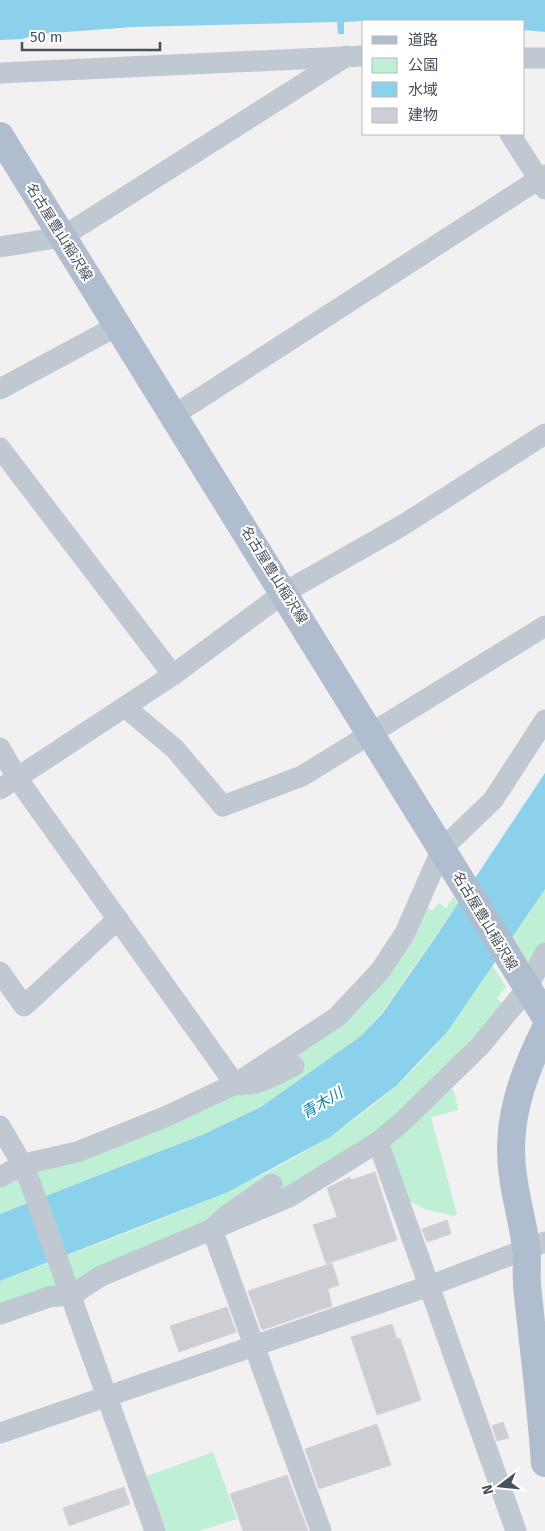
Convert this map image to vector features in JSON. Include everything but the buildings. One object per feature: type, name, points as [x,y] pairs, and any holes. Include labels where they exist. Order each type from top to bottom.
[{"type":"main road","name":"名古屋豊山稲沢線","points":[[0,136],[285,592],[537,1005]]},
{"type":"main road","points":[[537,1005],[528,1064],[516,1100],[512,1137],[512,1174],[536,1246],[537,1273],[545,1314]]},
{"type":"main road","points":[[536,1246],[527,1283],[541,1402],[545,1463]]},
{"type":"street","points":[[0,73],[356,56]]},
{"type":"street","points":[[0,247],[62,237],[356,56]]},
{"type":"street","points":[[525,58],[545,58]]},
{"type":"street","points":[[174,415],[543,181],[511,135]]},
{"type":"street","points":[[0,390],[117,326]]},
{"type":"street","points":[[9,784],[173,675],[285,592],[403,525],[545,434]]},
{"type":"street","points":[[0,448],[173,675]]},
{"type":"street","points":[[124,707],[175,748],[223,806],[302,776],[545,626]]},
{"type":"street","points":[[0,1177],[77,1152],[167,1116],[235,1084],[338,1017],[380,971],[405,933],[445,855],[494,800],[545,720]]},
{"type":"street","points":[[0,748],[9,784],[118,919],[235,1084],[245,1086],[259,1082],[294,1066]]},
{"type":"street","points":[[0,972],[24,1006],[118,919]]},
{"type":"street","points":[[0,1314],[70,1291],[101,1276],[289,1197],[378,1142],[402,1122],[480,1046],[537,1005],[545,953]]},
{"type":"street","points":[[0,1126],[25,1168],[154,1531]]},
{"type":"street","points":[[378,1142],[516,1531]]},
{"type":"street","points":[[212,1229],[226,1216],[272,1184]]},
{"type":"street","points":[[212,1229],[321,1531]]},
{"type":"street","points":[[0,1433],[429,1286],[536,1246]]},
{"type":"green space","points":[[545,889],[545,942],[532,967],[512,936]]},
{"type":"green space","points":[[454,897],[458,904],[381,1014],[361,1036],[340,1052],[261,1107],[202,1135],[43,1198],[36,1170],[260,1079],[340,1022],[424,905],[432,911],[439,903],[446,908]]},
{"type":"green space","points":[[492,965],[506,987],[497,998],[504,1006],[401,1116],[286,1192],[76,1286],[66,1256],[161,1219],[256,1178],[301,1154],[344,1127],[385,1096],[422,1060],[441,1038]]},
{"type":"green space","points":[[451,1089],[454,1091],[458,1110],[431,1117],[457,1214],[453,1216],[425,1209],[402,1198],[387,1151],[391,1138]]},
{"type":"green space","points":[[22,1175],[31,1202],[0,1214],[0,1182]]},
{"type":"green space","points":[[53,1261],[63,1291],[0,1308],[0,1281]]},
{"type":"green space","points":[[213,1452],[237,1519],[199,1531],[161,1531],[142,1478]]},
{"type":"water","points":[[0,0],[545,0],[545,32],[525,30],[525,20],[362,20],[344,22],[344,34],[338,34],[337,22],[133,27],[39,34],[22,39],[0,40]]},
{"type":"water","name":"青木川","points":[[545,773],[545,889],[447,1032],[397,1085],[330,1137],[228,1192],[0,1281],[0,1214],[202,1135],[261,1107],[361,1036],[382,1014]]}]
